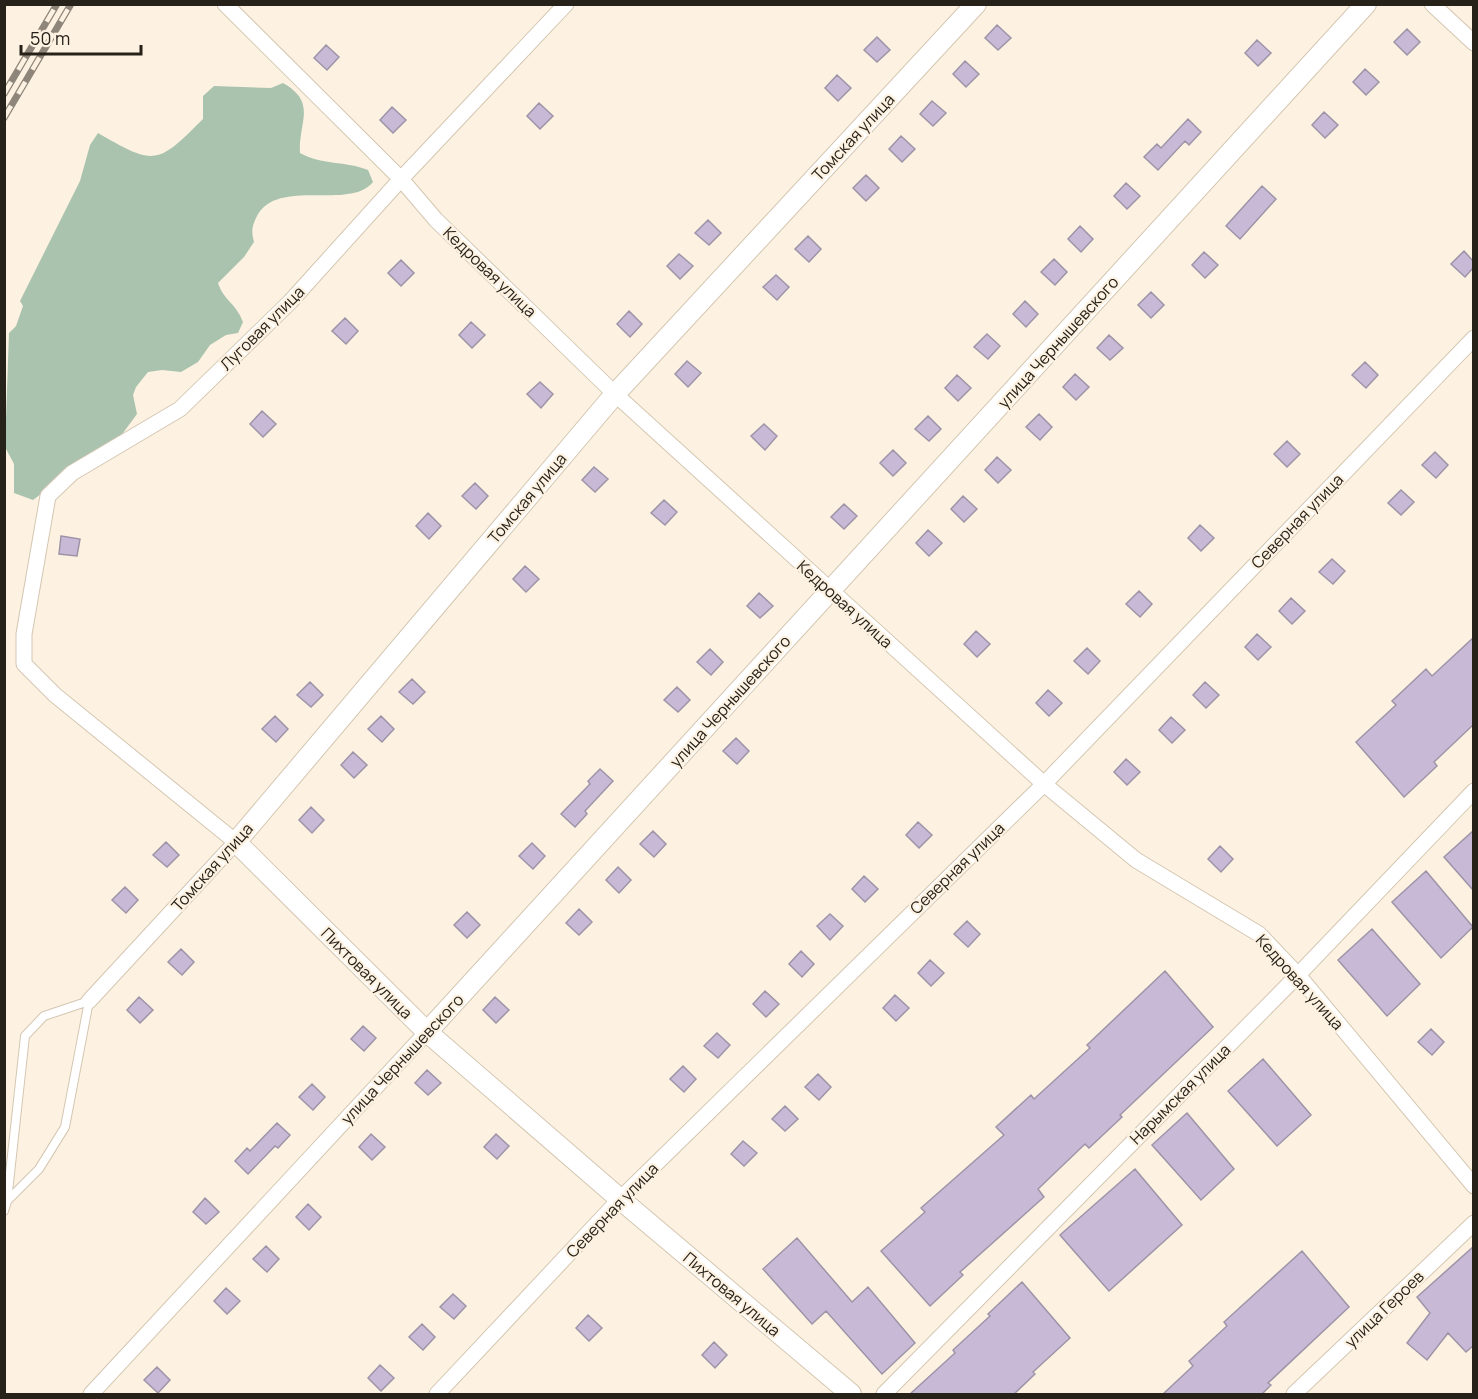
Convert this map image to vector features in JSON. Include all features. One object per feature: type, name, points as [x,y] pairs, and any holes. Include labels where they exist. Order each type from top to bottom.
[{"type":"street","name":"Кедровая улица","points":[[225,4],[401,179],[436,220],[615,394],[1044,784],[1136,860],[1259,934],[1298,975],[1473,1186]]},
{"type":"street","name":"Луговая улица","points":[[24,664],[24,633],[48,496],[72,473],[180,409],[290,302],[401,179],[566,4]]},
{"type":"street","name":"Томская улица","points":[[89,1001],[236,842],[615,394],[976,4]]},
{"type":"street","name":"улица Чернышевского","points":[[91,1395],[428,1032],[1366,4]]},
{"type":"street","points":[[1432,4],[1473,43]]},
{"type":"street","name":"Северная улица","points":[[438,1395],[620,1199],[1044,784],[1473,338]]},
{"type":"street","name":"Пихтовая улица","points":[[24,664],[55,695],[236,842],[428,1032],[851,1395]]},
{"type":"street","name":"Нарымская улица","points":[[884,1395],[1298,975],[1473,791]]},
{"type":"street","name":"улица Героев","points":[[1294,1395],[1473,1223]]},
{"type":"lane","points":[[4,1211],[25,1036],[44,1016],[89,1001],[65,1127],[39,1169],[7,1201]]},
{"type":"green space","points":[[283,83],[294,90],[303,106],[300,153],[316,159],[368,170],[373,182],[362,190],[348,194],[281,198],[267,205],[254,223],[252,232],[254,242],[244,257],[218,283],[243,322],[238,333],[226,335],[210,345],[198,362],[181,372],[162,370],[148,372],[136,387],[133,395],[137,414],[120,437],[80,459],[33,500],[14,493],[14,464],[5,447],[9,333],[16,326],[23,306],[20,301],[80,181],[90,145],[98,133],[132,151],[155,156],[175,145],[203,119],[203,96],[214,86],[271,88]]},
{"type":"building","points":[[997,25],[1011,38],[998,50],[985,38]]},
{"type":"building","points":[[1407,29],[1420,42],[1407,55],[1394,42]]},
{"type":"building","points":[[877,37],[890,50],[877,62],[864,50]]},
{"type":"building","points":[[1257,40],[1271,53],[1258,66],[1245,53]]},
{"type":"building","points":[[326,45],[339,57],[327,70],[314,58]]},
{"type":"building","points":[[965,61],[979,74],[966,87],[953,74]]},
{"type":"building","points":[[1365,69],[1379,82],[1366,95],[1353,82]]},
{"type":"building","points":[[837,75],[851,88],[838,101],[825,88]]},
{"type":"building","points":[[932,101],[946,113],[933,126],[920,114]]},
{"type":"building","points":[[539,103],[553,116],[540,129],[527,116]]},
{"type":"building","points":[[392,107],[406,120],[393,133],[380,120]]},
{"type":"building","points":[[1324,112],[1338,125],[1325,138],[1312,125]]},
{"type":"building","points":[[1188,119],[1201,132],[1189,145],[1185,141],[1158,170],[1144,157],[1157,144],[1161,148]]},
{"type":"building","points":[[901,136],[915,149],[902,162],[889,149]]},
{"type":"building","points":[[866,175],[879,188],[866,201],[853,188]]},
{"type":"building","points":[[1126,183],[1140,196],[1127,209],[1114,196]]},
{"type":"building","points":[[1262,186],[1276,199],[1240,239],[1226,226]]},
{"type":"building","points":[[708,220],[721,233],[709,245],[695,233]]},
{"type":"building","points":[[1080,226],[1093,239],[1081,252],[1068,239]]},
{"type":"building","points":[[808,236],[821,249],[809,262],[795,249]]},
{"type":"building","points":[[1464,251],[1473,261],[1473,268],[1465,277],[1451,264]]},
{"type":"building","points":[[1204,252],[1218,265],[1205,278],[1192,265]]},
{"type":"building","points":[[679,254],[693,266],[680,279],[667,266]]},
{"type":"building","points":[[1054,259],[1067,272],[1055,285],[1041,272]]},
{"type":"building","points":[[401,260],[414,273],[401,286],[388,273]]},
{"type":"building","points":[[776,275],[789,287],[777,300],[763,287]]},
{"type":"building","points":[[1151,292],[1164,305],[1151,318],[1138,305]]},
{"type":"building","points":[[1025,301],[1038,314],[1026,327],[1013,314]]},
{"type":"building","points":[[629,311],[642,324],[630,337],[617,324]]},
{"type":"building","points":[[345,318],[358,331],[346,344],[332,331]]},
{"type":"building","points":[[471,322],[485,335],[472,348],[459,335]]},
{"type":"building","points":[[987,334],[1000,346],[988,359],[974,347]]},
{"type":"building","points":[[1109,335],[1123,348],[1110,360],[1097,348]]},
{"type":"building","points":[[687,361],[701,373],[688,387],[675,374]]},
{"type":"building","points":[[1365,362],[1378,375],[1366,388],[1352,375]]},
{"type":"building","points":[[1075,374],[1089,387],[1076,400],[1063,387]]},
{"type":"building","points":[[957,375],[971,388],[958,401],[945,388]]},
{"type":"building","points":[[540,382],[553,394],[541,408],[527,394]]},
{"type":"building","points":[[262,411],[276,424],[263,437],[250,424]]},
{"type":"building","points":[[1039,414],[1052,427],[1040,440],[1026,427]]},
{"type":"building","points":[[928,416],[941,429],[929,441],[915,429]]},
{"type":"building","points":[[764,424],[777,436],[765,450],[751,436]]},
{"type":"building","points":[[1287,441],[1300,454],[1287,467],[1274,454]]},
{"type":"building","points":[[893,450],[906,463],[893,476],[880,463]]},
{"type":"building","points":[[1435,452],[1448,465],[1436,478],[1422,465]]},
{"type":"building","points":[[997,457],[1011,470],[998,483],[985,470]]},
{"type":"building","points":[[594,467],[608,479],[595,492],[582,480]]},
{"type":"building","points":[[475,483],[488,496],[476,509],[462,496]]},
{"type":"building","points":[[1401,490],[1414,502],[1401,515],[1388,503]]},
{"type":"building","points":[[963,496],[977,509],[964,522],[951,509]]},
{"type":"building","points":[[664,500],[677,512],[665,525],[651,513]]},
{"type":"building","points":[[844,504],[857,516],[844,529],[831,517]]},
{"type":"building","points":[[428,513],[441,526],[429,539],[416,526]]},
{"type":"building","points":[[1200,525],[1214,538],[1201,551],[1188,538]]},
{"type":"building","points":[[928,530],[942,543],[929,556],[916,543]]},
{"type":"building","points":[[61,536],[80,539],[77,556],[59,554]]},
{"type":"building","points":[[1332,559],[1345,571],[1333,584],[1319,572]]},
{"type":"building","points":[[525,566],[539,579],[526,592],[513,579]]},
{"type":"building","points":[[1139,591],[1152,604],[1140,617],[1126,604]]},
{"type":"building","points":[[759,593],[773,606],[760,618],[747,606]]},
{"type":"building","points":[[1291,598],[1305,611],[1292,624],[1279,611]]},
{"type":"building","points":[[976,631],[990,644],[977,657],[964,644]]},
{"type":"building","points":[[1257,634],[1271,647],[1258,660],[1245,647]]},
{"type":"building","points":[[1473,638],[1473,725],[1434,762],[1437,766],[1404,797],[1356,742],[1396,705],[1392,701],[1426,669],[1432,676]]},
{"type":"building","points":[[1087,648],[1100,661],[1088,674],[1074,661]]},
{"type":"building","points":[[710,649],[723,662],[711,675],[697,662]]},
{"type":"building","points":[[412,679],[425,692],[413,704],[399,692]]},
{"type":"building","points":[[310,682],[323,695],[311,707],[297,695]]},
{"type":"building","points":[[1205,682],[1219,695],[1206,708],[1193,695]]},
{"type":"building","points":[[677,687],[690,700],[678,712],[664,700]]},
{"type":"building","points":[[1048,690],[1062,703],[1049,716],[1036,703]]},
{"type":"building","points":[[275,716],[288,729],[276,742],[262,729]]},
{"type":"building","points":[[381,716],[394,729],[382,742],[368,729]]},
{"type":"building","points":[[1171,717],[1185,730],[1172,743],[1159,730]]},
{"type":"building","points":[[736,738],[749,751],[737,764],[723,751]]},
{"type":"building","points":[[353,752],[367,765],[354,778],[341,765]]},
{"type":"building","points":[[1126,759],[1140,772],[1127,785],[1114,772]]},
{"type":"building","points":[[600,769],[613,781],[585,811],[587,814],[575,827],[561,814],[590,784],[588,781]]},
{"type":"building","points":[[311,807],[324,820],[312,833],[299,820]]},
{"type":"building","points":[[918,822],[932,835],[919,848],[906,835]]},
{"type":"building","points":[[653,831],[666,844],[654,857],[640,844]]},
{"type":"building","points":[[1473,831],[1473,890],[1444,857]]},
{"type":"building","points":[[166,842],[179,855],[167,867],[153,855]]},
{"type":"building","points":[[532,843],[545,856],[533,869],[519,856]]},
{"type":"building","points":[[1220,846],[1233,859],[1221,872],[1208,859]]},
{"type":"building","points":[[618,867],[631,880],[619,893],[606,880]]},
{"type":"building","points":[[1426,871],[1473,927],[1441,958],[1392,902]]},
{"type":"building","points":[[864,876],[878,889],[865,902],[852,889]]},
{"type":"building","points":[[125,887],[138,900],[126,913],[112,900]]},
{"type":"building","points":[[579,909],[592,922],[579,935],[566,923]]},
{"type":"building","points":[[467,912],[480,925],[467,938],[454,925]]},
{"type":"building","points":[[830,914],[843,926],[830,940],[817,926]]},
{"type":"building","points":[[967,921],[980,934],[968,947],[954,934]]},
{"type":"building","points":[[1372,929],[1420,984],[1387,1016],[1338,960]]},
{"type":"building","points":[[181,949],[194,962],[182,975],[168,962]]},
{"type":"building","points":[[801,951],[814,964],[802,977],[789,964]]},
{"type":"building","points":[[930,960],[944,973],[931,986],[918,973]]},
{"type":"building","points":[[1165,971],[1213,1027],[1120,1115],[1122,1117],[1089,1148],[1085,1144],[1038,1189],[1044,1197],[960,1272],[963,1275],[930,1306],[881,1251],[925,1212],[921,1208],[1004,1135],[996,1127],[1031,1095],[1034,1099],[1090,1048],[1087,1045]]},
{"type":"building","points":[[765,991],[779,1004],[766,1017],[753,1004]]},
{"type":"building","points":[[895,995],[909,1008],[896,1021],[883,1008]]},
{"type":"building","points":[[139,997],[153,1010],[140,1023],[127,1010]]},
{"type":"building","points":[[495,997],[509,1010],[496,1023],[483,1010]]},
{"type":"building","points":[[363,1026],[376,1038],[364,1051],[351,1039]]},
{"type":"building","points":[[1431,1029],[1444,1042],[1432,1055],[1418,1042]]},
{"type":"building","points":[[717,1033],[730,1045],[718,1058],[704,1046]]},
{"type":"building","points":[[1263,1059],[1311,1115],[1277,1146],[1228,1091]]},
{"type":"building","points":[[683,1066],[696,1079],[684,1092],[670,1079]]},
{"type":"building","points":[[427,1070],[441,1083],[428,1095],[415,1083]]},
{"type":"building","points":[[818,1074],[831,1087],[819,1100],[805,1087]]},
{"type":"building","points":[[312,1084],[325,1097],[313,1110],[299,1097]]},
{"type":"building","points":[[785,1106],[798,1119],[785,1131],[772,1119]]},
{"type":"building","points":[[1187,1113],[1234,1169],[1201,1200],[1152,1145]]},
{"type":"building","points":[[277,1123],[290,1135],[278,1148],[275,1146],[248,1174],[235,1161],[247,1148],[250,1151]]},
{"type":"building","points":[[371,1134],[385,1147],[372,1160],[359,1147]]},
{"type":"building","points":[[496,1134],[509,1146],[497,1159],[484,1147]]},
{"type":"building","points":[[743,1141],[757,1153],[744,1166],[731,1154]]},
{"type":"building","points":[[1135,1169],[1182,1225],[1109,1291],[1060,1235]]},
{"type":"building","points":[[205,1198],[219,1212],[206,1224],[193,1212]]},
{"type":"building","points":[[308,1204],[321,1217],[309,1230],[296,1217]]},
{"type":"building","points":[[797,1238],[852,1302],[868,1287],[915,1343],[882,1374],[826,1311],[812,1324],[763,1269]]},
{"type":"building","points":[[266,1246],[279,1259],[267,1272],[253,1259]]},
{"type":"building","points":[[1473,1247],[1473,1346],[1466,1352],[1448,1333],[1427,1360],[1407,1343],[1430,1313],[1417,1297]]},
{"type":"building","points":[[1302,1251],[1349,1307],[1268,1383],[1271,1385],[1261,1395],[1162,1395],[1193,1366],[1189,1361],[1227,1326],[1224,1322]]},
{"type":"building","points":[[1022,1282],[1070,1338],[1033,1372],[1035,1374],[1013,1395],[909,1395],[955,1353],[953,1350]]},
{"type":"building","points":[[226,1288],[240,1301],[227,1314],[214,1301]]},
{"type":"building","points":[[453,1294],[466,1306],[454,1319],[440,1307]]},
{"type":"building","points":[[588,1315],[602,1328],[589,1341],[576,1328]]},
{"type":"building","points":[[422,1324],[435,1337],[423,1350],[409,1337]]},
{"type":"building","points":[[714,1342],[727,1355],[715,1368],[702,1355]]},
{"type":"building","points":[[380,1365],[394,1378],[381,1391],[368,1378]]},
{"type":"building","points":[[157,1367],[170,1380],[158,1393],[144,1380]]},
{"type":"railway","points":[[4,94],[57,4]]},
{"type":"railway","points":[[4,118],[71,4]]}]
